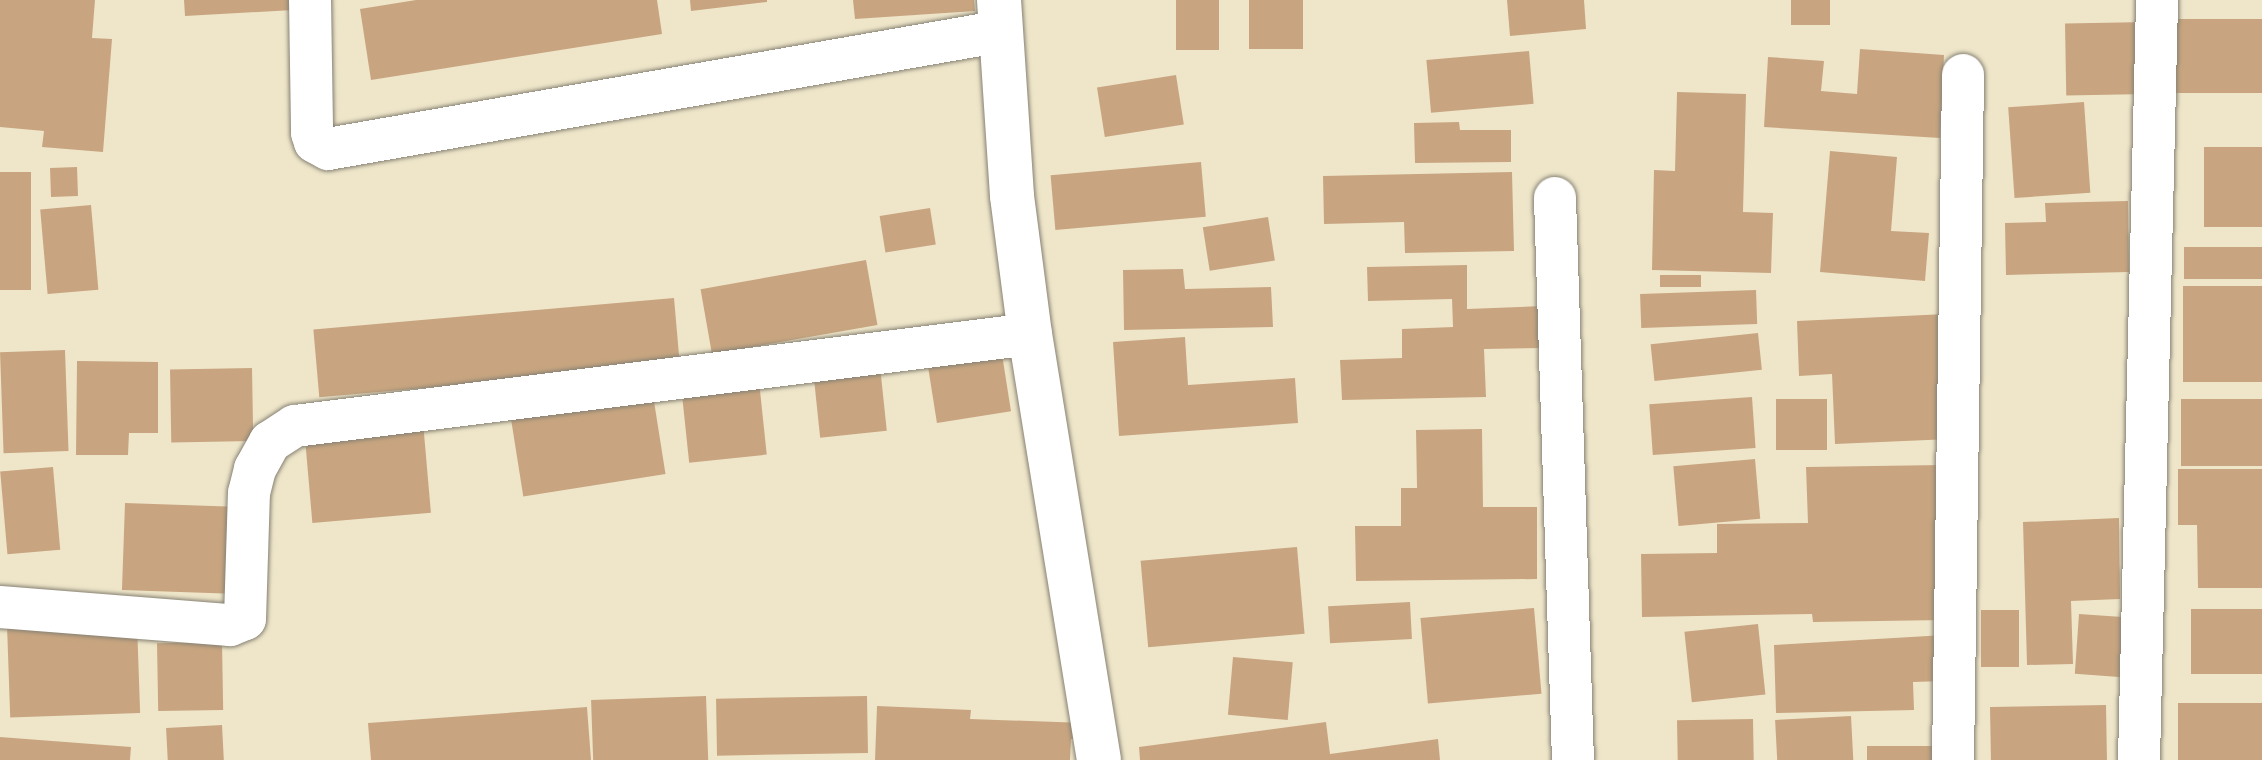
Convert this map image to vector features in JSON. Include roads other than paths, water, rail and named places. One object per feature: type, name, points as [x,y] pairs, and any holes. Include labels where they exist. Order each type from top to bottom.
[{"type":"street","points":[[310,0],[312,133],[315,142],[328,149],[998,16],[1030,334],[1099,760]]},
{"type":"street","points":[[2139,760],[2157,0]]},
{"type":"street","points":[[1953,760],[1963,75]]},
{"type":"street","points":[[1555,198],[1573,760]]},
{"type":"street","points":[[0,607],[230,625],[245,619],[255,469],[270,442],[295,426],[1030,334]]}]
